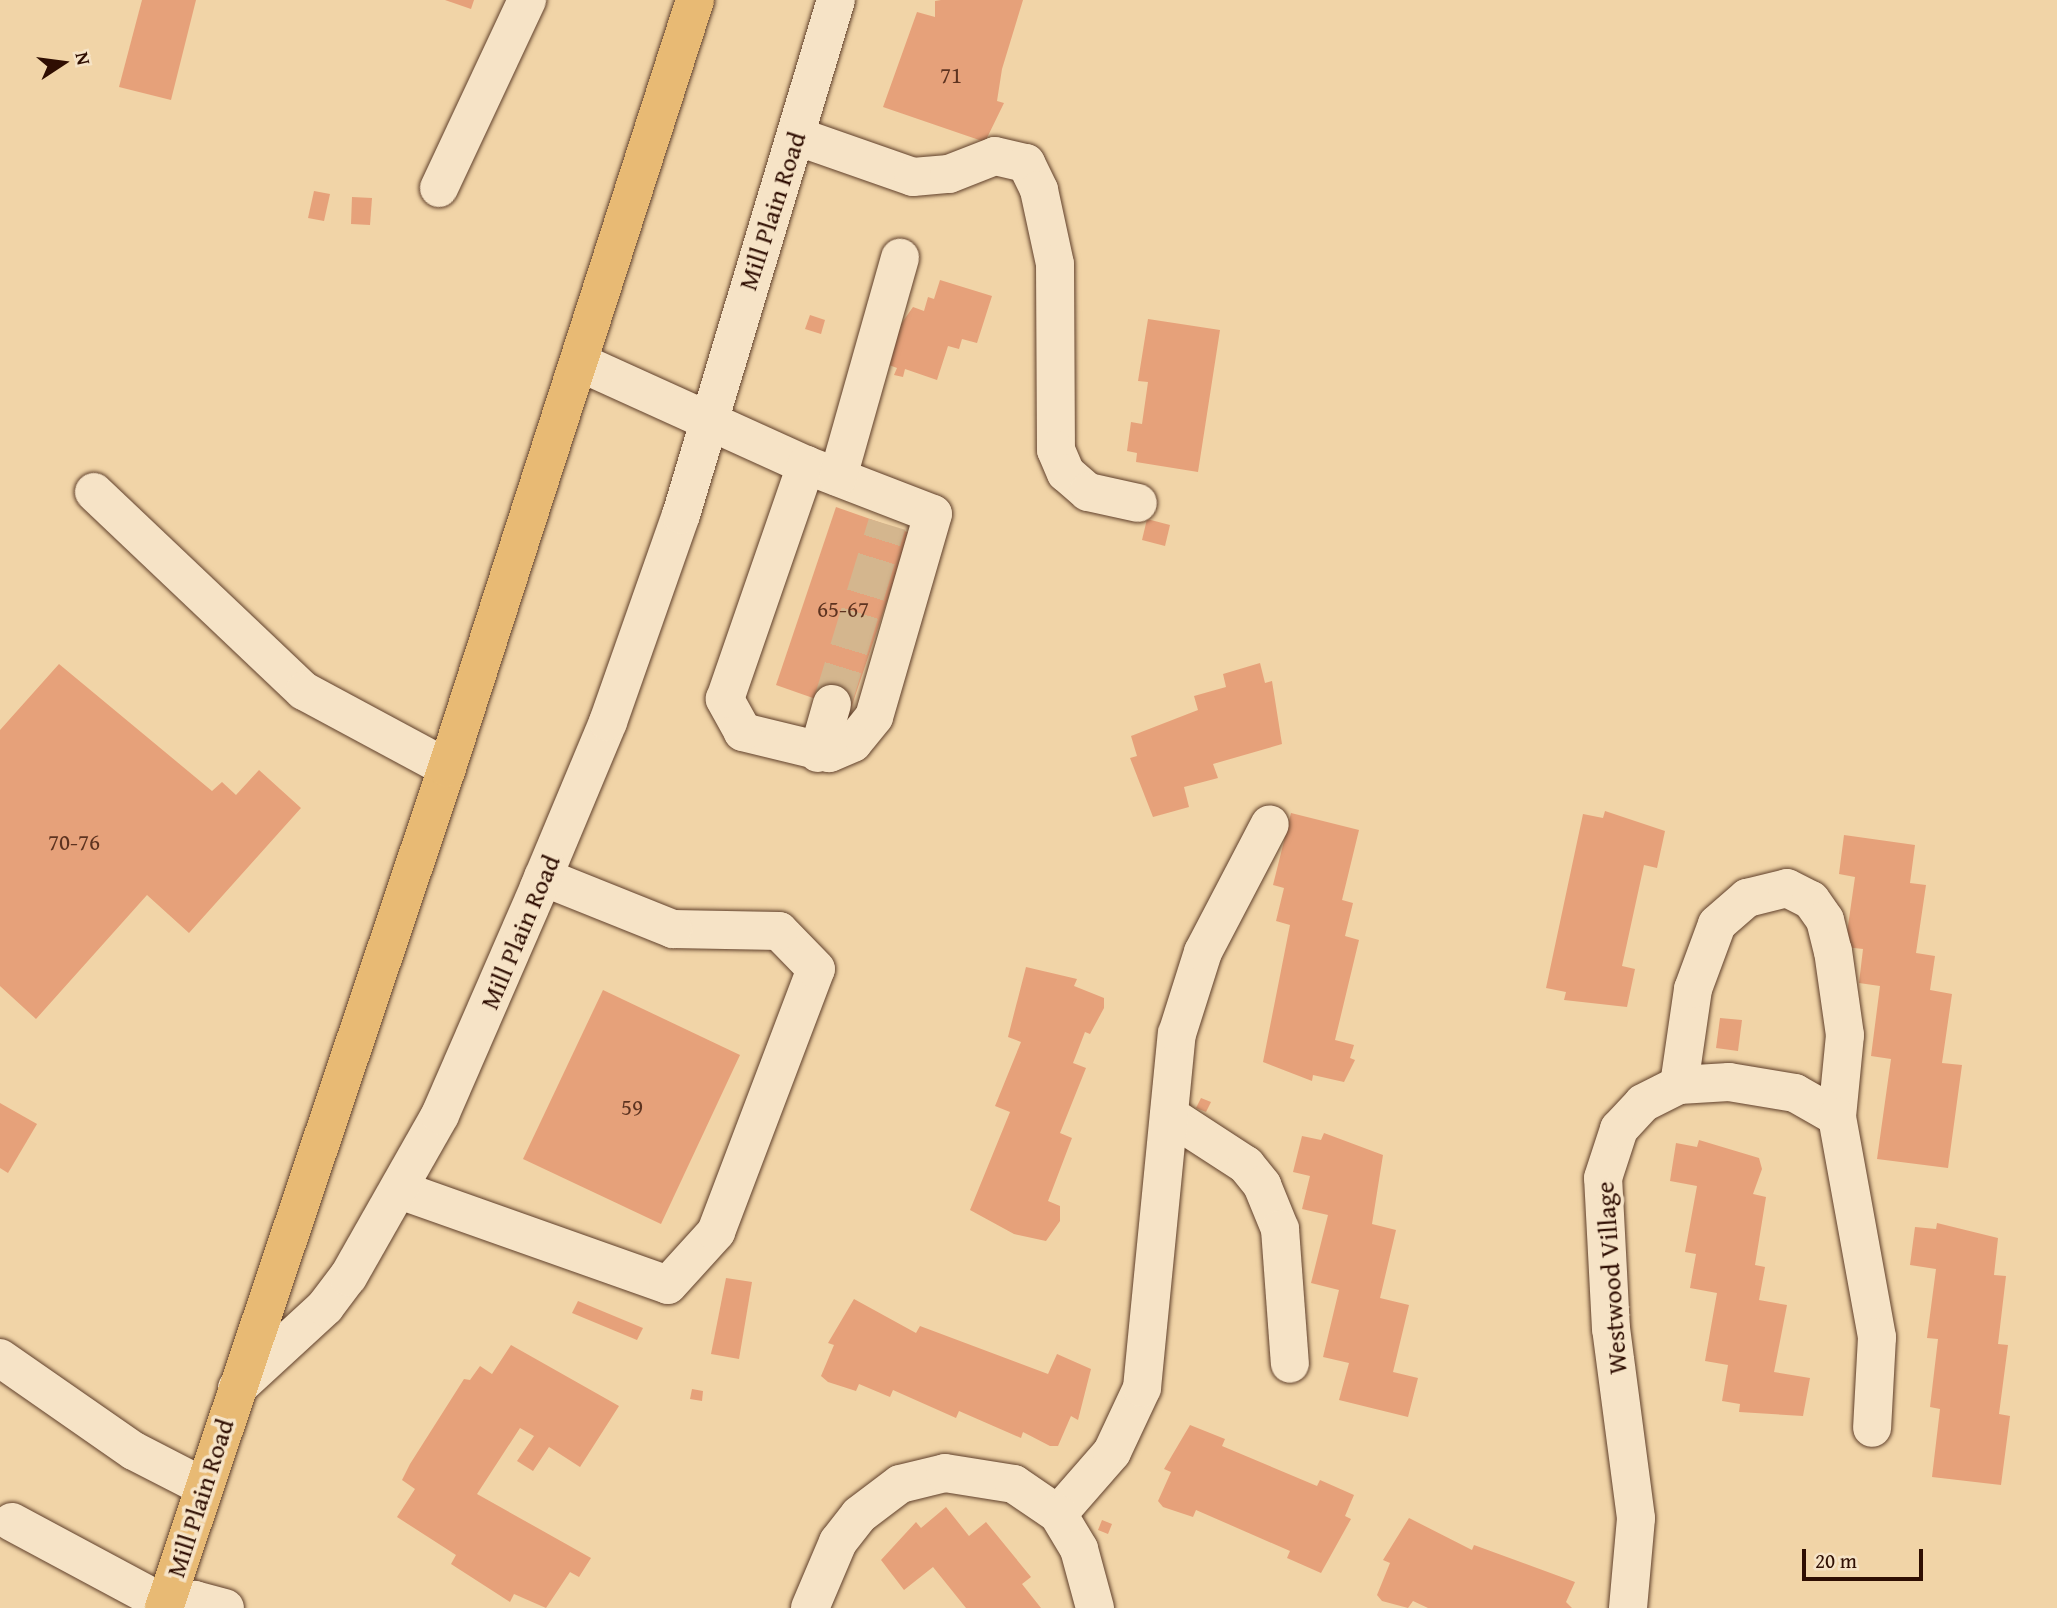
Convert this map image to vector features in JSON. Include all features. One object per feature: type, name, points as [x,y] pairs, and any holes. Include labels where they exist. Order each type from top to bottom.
[{"type":"main road","name":"Mill Plain Road","points":[[165,1607],[581,363],[691,1]]},
{"type":"street","points":[[439,188],[527,0]]},
{"type":"street","name":"Mill Plain Road","points":[[237,1388],[325,1307],[400,1190],[543,877],[642,628],[836,0]]},
{"type":"street","points":[[796,136],[913,177],[949,174],[995,156],[1026,163],[1039,190],[1055,264],[1056,450],[1066,473],[1088,492],[1138,503]]},
{"type":"street","points":[[581,363],[705,421],[822,471],[891,511],[933,514],[874,717],[853,743],[818,753],[743,732],[724,699],[822,471],[900,258]]},
{"type":"street","points":[[94,492],[304,691],[447,768]]},
{"type":"street","points":[[818,753],[832,704]]},
{"type":"street","points":[[1058,1514],[1112,1452],[1142,1388],[1177,1034],[1203,952],[1270,824]]},
{"type":"street","points":[[400,1190],[668,1286],[716,1232],[816,969],[779,931],[673,929],[543,877]]},
{"type":"street","points":[[1679,1085],[1693,989],[1717,924],[1747,898],[1787,888],[1811,900],[1825,920],[1833,951],[1845,1035],[1837,1117],[1877,1337],[1872,1428]]},
{"type":"street","name":"Westwood Village","points":[[1628,1608],[1636,1530],[1611,1329],[1603,1178],[1611,1144],[1629,1115],[1679,1085],[1729,1082],[1779,1089],[1837,1117]]},
{"type":"street","points":[[1168,1115],[1246,1165],[1262,1185],[1280,1229],[1290,1364]]},
{"type":"street","points":[[0,1358],[134,1451],[204,1487]]},
{"type":"street","points":[[810,1608],[838,1542],[859,1515],[912,1479],[945,1473],[994,1477],[1029,1490],[1058,1514],[1079,1549],[1095,1608]]},
{"type":"street","points":[[12,1522],[165,1607],[195,1600],[225,1608]]},
{"type":"building","points":[[142,0],[196,0],[171,100],[119,87]]},
{"type":"building","points":[[445,0],[474,0],[471,9]]},
{"type":"building","points":[[1023,0],[1002,69],[997,101],[1004,103],[985,142],[883,107],[917,12],[935,17],[935,1]]},
{"type":"building","points":[[314,191],[330,194],[324,221],[308,218]]},
{"type":"building","points":[[352,197],[372,198],[370,225],[351,224]]},
{"type":"building","points":[[940,280],[992,296],[977,343],[962,339],[959,349],[948,346],[937,380],[905,369],[903,377],[894,375],[897,368],[889,365],[894,334],[913,307],[924,311],[928,297],[934,299]]},
{"type":"building","points":[[810,315],[825,320],[821,334],[805,329]]},
{"type":"building","points":[[1148,319],[1220,330],[1198,472],[1136,462],[1137,453],[1127,451],[1131,422],[1142,424],[1148,382],[1138,381]]},
{"type":"building","points":[[836,507],[910,533],[850,711],[776,685]]},
{"type":"building","points":[[1147,519],[1170,525],[1165,546],[1142,540]]},
{"type":"building","points":[[1260,663],[1265,683],[1272,681],[1282,744],[1213,764],[1218,778],[1184,787],[1189,807],[1153,817],[1130,758],[1137,756],[1131,736],[1198,710],[1194,696],[1226,687],[1223,674]]},
{"type":"building","points":[[59,664],[212,791],[222,782],[236,795],[259,770],[301,808],[189,933],[147,895],[36,1019],[0,986],[0,730]]},
{"type":"building","points":[[1605,811],[1665,831],[1657,868],[1644,865],[1622,966],[1635,969],[1627,1007],[1564,1000],[1566,992],[1546,988],[1583,814],[1603,818]]},
{"type":"building","points":[[1291,813],[1359,830],[1342,900],[1353,903],[1345,936],[1359,940],[1335,1040],[1354,1045],[1350,1058],[1355,1060],[1344,1082],[1313,1075],[1312,1081],[1263,1062],[1290,925],[1276,921],[1284,888],[1273,885]]},
{"type":"building","points":[[1844,835],[1915,845],[1910,883],[1926,885],[1916,953],[1935,956],[1930,990],[1952,994],[1942,1063],[1962,1065],[1948,1168],[1877,1159],[1891,1059],[1871,1056],[1880,986],[1859,983],[1863,949],[1845,947],[1855,877],[1839,874]]},
{"type":"building","points":[[1026,967],[1077,979],[1074,986],[1104,998],[1104,1008],[1090,1034],[1085,1032],[1073,1063],[1086,1068],[1060,1133],[1072,1138],[1048,1201],[1060,1206],[1060,1221],[1046,1241],[1014,1234],[970,1210],[1010,1112],[995,1106],[1021,1042],[1008,1037]]},
{"type":"building","points":[[603,990],[740,1055],[661,1224],[523,1159]]},
{"type":"building","points":[[1720,1018],[1742,1020],[1738,1051],[1716,1048]]},
{"type":"building","points":[[1201,1098],[1211,1102],[1206,1112],[1196,1108]]},
{"type":"building","points":[[0,1103],[37,1124],[8,1173],[0,1168]]},
{"type":"building","points":[[1324,1133],[1383,1155],[1372,1224],[1396,1230],[1380,1298],[1409,1305],[1393,1372],[1418,1378],[1408,1417],[1339,1400],[1349,1363],[1323,1357],[1339,1290],[1311,1283],[1328,1215],[1302,1209],[1310,1176],[1293,1172],[1302,1136],[1321,1140]]},
{"type":"building","points":[[1699,1140],[1759,1158],[1762,1169],[1753,1194],[1766,1197],[1755,1265],[1765,1267],[1759,1300],[1787,1305],[1774,1372],[1810,1378],[1803,1416],[1739,1412],[1740,1404],[1722,1401],[1728,1365],[1705,1361],[1717,1293],[1690,1288],[1696,1254],[1685,1252],[1697,1186],[1670,1181],[1676,1143],[1697,1147]]},
{"type":"building","points":[[1937,1223],[1998,1238],[1994,1275],[2006,1276],[1998,1344],[2008,1345],[1999,1414],[2010,1416],[2001,1485],[1932,1477],[1940,1409],[1930,1407],[1938,1339],[1927,1338],[1936,1269],[1910,1265],[1915,1227],[1936,1229]]},
{"type":"building","points":[[726,1278],[752,1282],[739,1359],[711,1354]]},
{"type":"building","points":[[854,1299],[916,1333],[920,1326],[1048,1374],[1057,1354],[1091,1369],[1078,1420],[1071,1416],[1058,1446],[1050,1446],[1023,1432],[1021,1438],[959,1411],[956,1418],[893,1390],[890,1397],[859,1384],[856,1391],[828,1382],[821,1376],[834,1345],[828,1343]]},
{"type":"building","points":[[578,1301],[643,1328],[637,1340],[572,1313]]},
{"type":"building","points":[[511,1345],[619,1406],[580,1467],[549,1447],[533,1471],[517,1461],[534,1436],[520,1428],[477,1494],[591,1558],[579,1577],[570,1572],[546,1608],[514,1594],[510,1602],[451,1564],[456,1555],[397,1517],[415,1489],[402,1480],[464,1379],[470,1380],[480,1366],[492,1374]]},
{"type":"building","points":[[692,1389],[703,1391],[702,1401],[690,1399]]},
{"type":"building","points":[[1190,1425],[1225,1439],[1222,1446],[1317,1486],[1320,1480],[1354,1495],[1345,1516],[1351,1519],[1321,1573],[1287,1558],[1290,1551],[1196,1510],[1193,1517],[1163,1507],[1158,1501],[1171,1472],[1164,1469]]},
{"type":"building","points":[[946,1507],[969,1536],[986,1522],[1031,1577],[1022,1584],[1041,1608],[966,1608],[933,1567],[904,1590],[881,1560],[916,1522],[921,1528]]},
{"type":"building","points":[[1409,1518],[1472,1550],[1474,1545],[1575,1582],[1566,1602],[1572,1608],[1428,1608],[1413,1601],[1408,1608],[1382,1601],[1377,1595],[1390,1563],[1383,1560]]},
{"type":"building","points":[[1102,1520],[1112,1524],[1108,1534],[1098,1530]]},
{"type":"tunnel","points":[[832,704],[887,524]]}]
